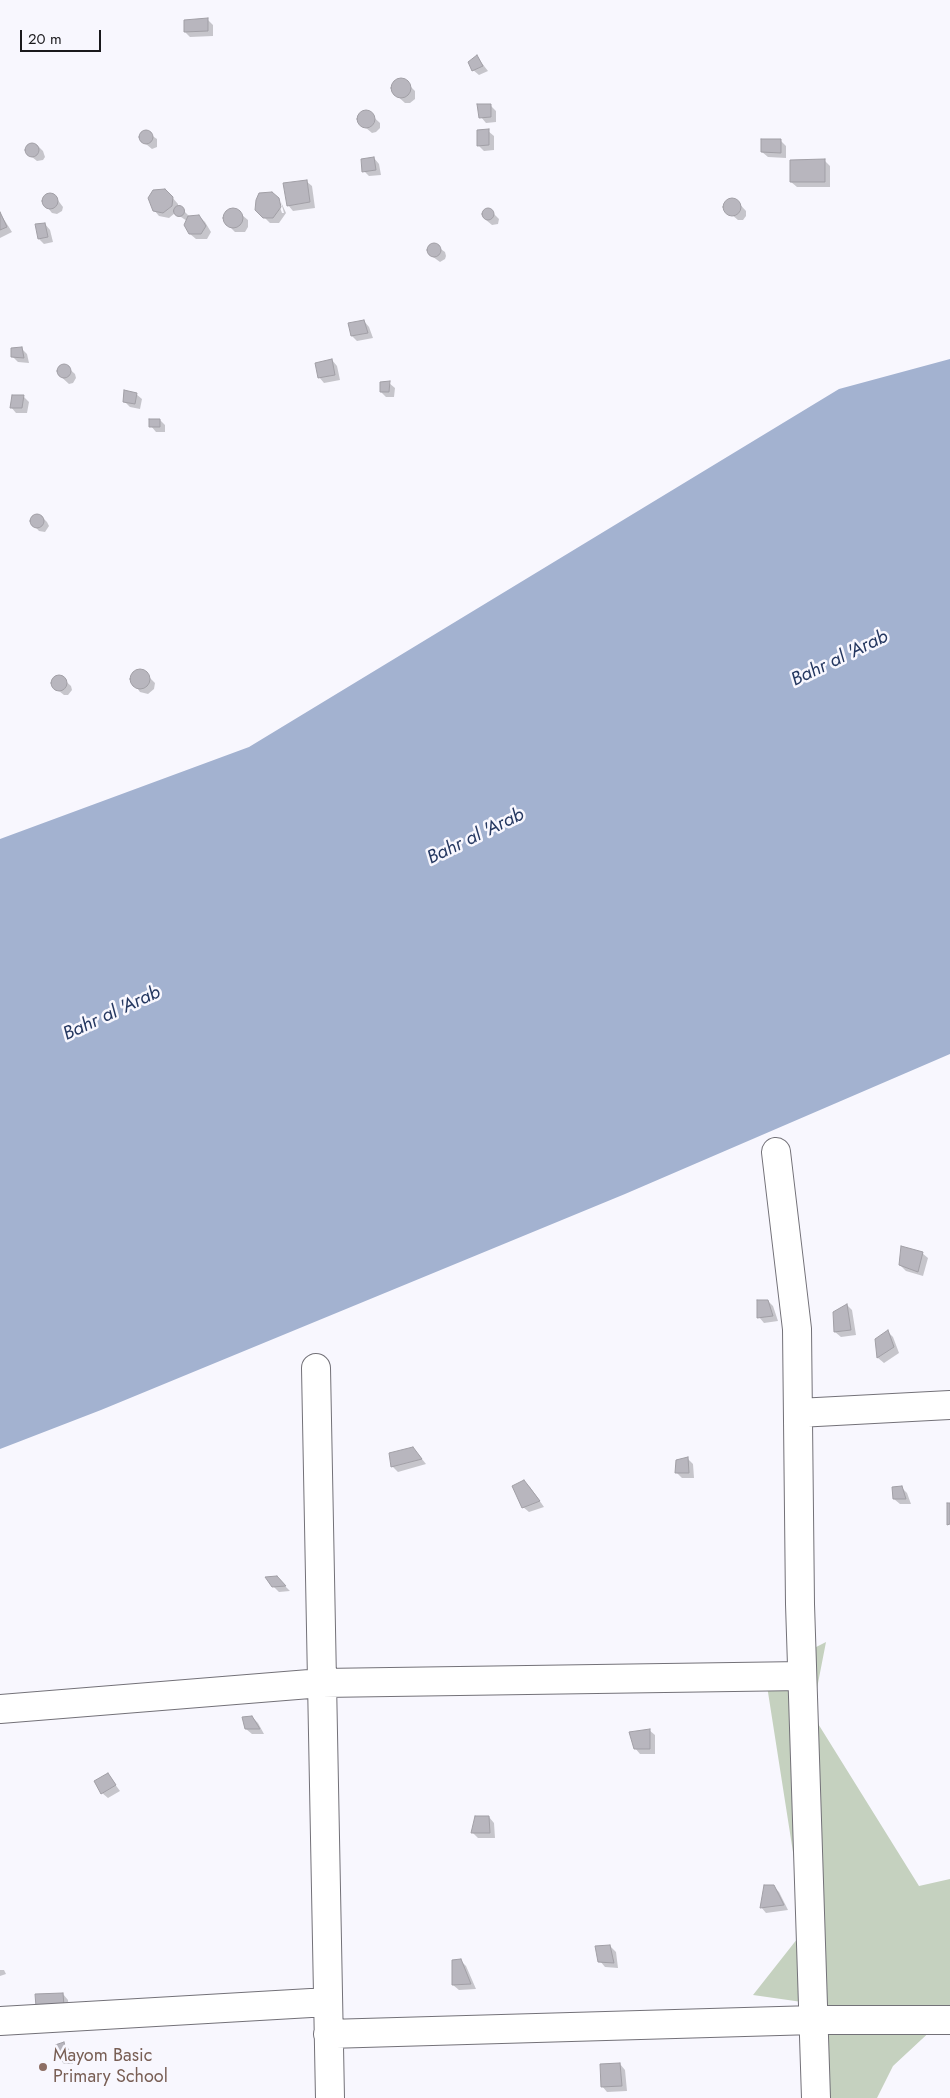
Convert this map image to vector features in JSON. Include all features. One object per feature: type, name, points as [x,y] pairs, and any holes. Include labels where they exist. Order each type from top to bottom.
[{"type":"street","points":[[776,1152],[797,1329],[802,1676],[816,2098]]},
{"type":"street","points":[[316,1368],[330,2098]]},
{"type":"street","points":[[798,1413],[950,1406]]},
{"type":"street","points":[[0,1709],[322,1683],[802,1676]]},
{"type":"street","points":[[0,2021],[328,2002]]},
{"type":"street","points":[[328,2034],[814,2020],[950,2020]]},
{"type":"green space","points":[[826,1642],[812,1714],[919,1886],[950,1879],[950,2013],[893,2066],[877,2098],[801,2098],[809,2003],[753,1995],[805,1929],[765,1673]]},
{"type":"water","name":"Bahr al 'Arab","points":[[950,359],[950,1054],[625,1194],[101,1410],[0,1449],[0,839],[249,747],[839,389]]},
{"type":"building","points":[[208,18],[208,31],[184,32],[184,20]]},
{"type":"building","points":[[477,55],[483,66],[472,71],[468,62]]},
{"type":"building","points":[[401,78],[408,81],[411,88],[408,95],[401,98],[394,95],[391,88],[394,81]]},
{"type":"building","points":[[477,104],[491,104],[491,117],[479,118]]},
{"type":"building","points":[[366,110],[372,113],[375,119],[372,125],[366,128],[360,125],[357,119],[360,113]]},
{"type":"building","points":[[489,129],[489,145],[477,146],[477,130]]},
{"type":"building","points":[[143,130],[149,130],[153,137],[149,144],[143,144],[139,140],[139,134]]},
{"type":"building","points":[[761,139],[781,139],[781,153],[761,152]]},
{"type":"building","points":[[29,143],[35,143],[39,150],[35,157],[29,157],[25,153],[25,147]]},
{"type":"building","points":[[374,157],[376,170],[362,172],[361,159]]},
{"type":"building","points":[[825,159],[825,182],[790,182],[790,160]]},
{"type":"building","points":[[307,180],[310,202],[287,206],[283,183]]},
{"type":"building","points":[[165,189],[173,197],[172,206],[163,213],[153,211],[148,198],[153,190]]},
{"type":"building","points":[[272,192],[279,198],[281,207],[273,218],[263,218],[255,210],[256,200],[259,193]]},
{"type":"building","points":[[47,193],[53,193],[58,198],[56,207],[47,209],[42,204],[42,198]]},
{"type":"building","points":[[732,198],[738,201],[741,207],[738,213],[732,216],[726,213],[723,207],[726,201]]},
{"type":"building","points":[[177,206],[181,206],[184,211],[183,215],[177,216],[174,213],[174,209]]},
{"type":"building","points":[[233,208],[240,211],[243,218],[240,225],[233,228],[226,225],[223,218],[226,211]]},
{"type":"building","points":[[490,208],[493,209],[493,219],[486,220],[483,219],[482,212],[483,209]]},
{"type":"building","points":[[0,212],[7,227],[0,230]]},
{"type":"building","points":[[199,215],[206,226],[201,234],[189,234],[184,225],[188,216]]},
{"type":"building","points":[[45,223],[48,237],[38,239],[35,224]]},
{"type":"building","points":[[434,243],[439,245],[441,250],[439,255],[434,257],[429,255],[427,250],[429,245]]},
{"type":"building","points":[[364,320],[368,333],[351,336],[348,323]]},
{"type":"building","points":[[22,347],[24,358],[11,357],[11,348]]},
{"type":"building","points":[[332,359],[335,375],[318,378],[315,363]]},
{"type":"building","points":[[61,364],[67,364],[71,371],[67,378],[61,378],[57,374],[57,368]]},
{"type":"building","points":[[390,381],[389,392],[380,392],[380,382]]},
{"type":"building","points":[[124,390],[137,393],[135,404],[123,402]]},
{"type":"building","points":[[12,395],[24,395],[22,408],[10,408]]},
{"type":"building","points":[[149,419],[160,419],[160,427],[149,427]]},
{"type":"building","points":[[34,514],[40,514],[44,521],[40,528],[34,528],[30,524],[30,518]]},
{"type":"building","points":[[140,669],[147,672],[150,679],[147,686],[140,689],[133,686],[130,679],[133,672]]},
{"type":"building","points":[[59,675],[65,677],[67,683],[65,689],[59,691],[53,689],[51,683],[53,677]]},
{"type":"building","points":[[901,1246],[923,1252],[918,1272],[899,1265]]},
{"type":"building","points":[[757,1300],[768,1300],[773,1316],[757,1318]]},
{"type":"building","points":[[847,1304],[851,1330],[834,1332],[833,1312]]},
{"type":"building","points":[[888,1330],[894,1347],[877,1358],[875,1339]]},
{"type":"building","points":[[413,1447],[422,1459],[391,1467],[389,1453]]},
{"type":"building","points":[[688,1457],[689,1473],[675,1473],[676,1460]]},
{"type":"building","points":[[524,1480],[540,1501],[522,1508],[512,1486]]},
{"type":"building","points":[[902,1486],[906,1499],[893,1499],[892,1487]]},
{"type":"building","points":[[947,1503],[950,1503],[950,1524],[947,1525]]},
{"type":"building","points":[[277,1576],[286,1586],[272,1587],[265,1577]]},
{"type":"building","points":[[252,1716],[260,1729],[245,1729],[242,1717]]},
{"type":"building","points":[[650,1729],[650,1749],[634,1749],[629,1732]]},
{"type":"building","points":[[108,1773],[116,1785],[101,1794],[94,1781]]},
{"type":"building","points":[[475,1816],[489,1816],[490,1833],[471,1833]]},
{"type":"building","points":[[764,1885],[774,1885],[784,1905],[760,1908]]},
{"type":"building","points":[[610,1945],[614,1963],[598,1962],[595,1946]]},
{"type":"building","points":[[461,1959],[471,1984],[452,1985],[452,1960]]},
{"type":"building","points":[[63,1993],[64,2006],[36,2007],[35,1994]]},
{"type":"building","points":[[64,2042],[68,2059],[58,2059],[55,2045]]},
{"type":"building","points":[[620,2063],[622,2086],[601,2087],[600,2064]]},
{"type":"place","name":"Mayom Basic Primary School","points":[[43,2067]]}]
